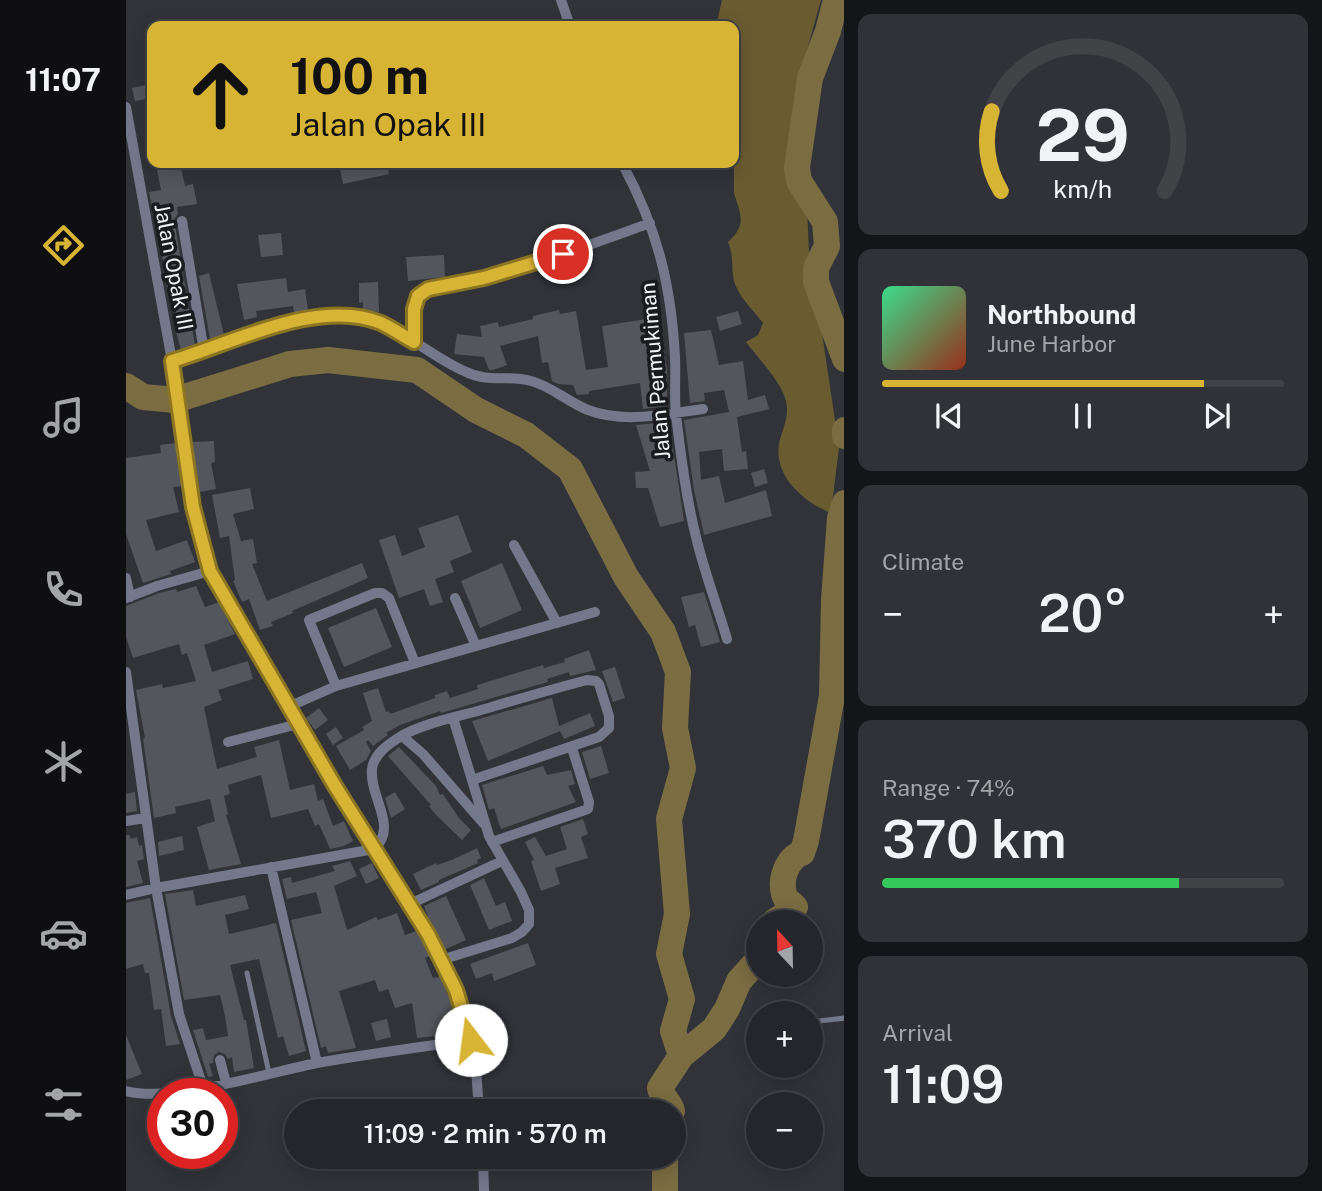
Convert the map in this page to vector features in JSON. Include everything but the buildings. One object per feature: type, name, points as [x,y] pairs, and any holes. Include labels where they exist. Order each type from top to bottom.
[{"type":"street","points":[[561,0],[568,21]]},
{"type":"street","name":"Jalan Opak III","points":[[126,107],[172,361],[193,507],[210,571],[298,724],[410,904],[441,960],[456,990],[471,1040],[478,1099]]},
{"type":"street","name":"Jalan Permukiman","points":[[625,168],[638,193],[660,250],[669,290],[675,358],[675,413],[696,539],[727,639]]},
{"type":"street","points":[[181,221],[204,351]]},
{"type":"street","points":[[414,342],[414,309],[418,296],[428,289],[484,278],[650,223]]},
{"type":"street","points":[[172,361],[264,328],[328,316],[352,316],[380,322],[464,372],[498,380],[531,380],[588,410],[608,416],[626,418],[703,409]]},
{"type":"street","points":[[514,545],[557,623]]},
{"type":"street","points":[[126,578],[128,597],[210,571]]},
{"type":"street","points":[[336,686],[309,620],[375,593],[382,593],[389,598],[415,663]]},
{"type":"street","points":[[456,598],[476,646]]},
{"type":"street","points":[[288,707],[336,686],[595,612]]},
{"type":"street","points":[[126,672],[130,741],[156,888],[179,1014],[200,1078]]},
{"type":"street","points":[[126,895],[374,849],[382,843],[386,826],[376,797],[372,768],[379,752],[402,736],[453,718],[592,679],[599,684],[609,716],[609,728],[600,737],[472,780]]},
{"type":"street","points":[[441,960],[512,938],[528,924],[529,909],[492,842],[453,718]]},
{"type":"street","points":[[228,742],[298,724]]},
{"type":"street","points":[[402,736],[423,754],[486,826]]},
{"type":"street","points":[[492,842],[588,809],[589,802],[572,748]]},
{"type":"street","points":[[126,821],[145,818]]},
{"type":"street","points":[[410,904],[502,861]]},
{"type":"street","points":[[271,867],[317,1063]]},
{"type":"street","points":[[238,1080],[317,1063],[471,1040]]},
{"type":"street","points":[[220,1059],[225,1078]]},
{"type":"street","points":[[126,1091],[147,1093]]},
{"type":"street","points":[[483,1169],[484,1191]]},
{"type":"lane","points":[[247,973],[269,1073]]},
{"type":"lane","points":[[823,1020],[844,1018]]},
{"type":"shaded area","points":[[722,0],[821,0],[801,71],[811,298],[822,333],[839,447],[831,513],[801,495],[781,467],[779,444],[786,418],[786,401],[775,379],[746,342],[758,335],[763,323],[736,287],[728,242],[738,230],[741,219],[734,193],[734,168],[739,168],[739,21],[717,21]]},
{"type":"waterway","points":[[836,0],[828,31],[810,78],[797,168],[799,181],[825,222],[827,246],[816,268],[816,282],[844,356]]},
{"type":"waterway","points":[[126,386],[143,397],[175,400],[290,364],[328,360],[417,370],[476,410],[526,435],[570,469],[626,577],[663,632],[678,672],[675,728],[683,768],[669,819],[677,914],[669,954],[682,999],[673,1031],[681,1056]]},
{"type":"waterway","points":[[792,910],[795,907],[785,896],[783,888],[784,876],[792,859],[802,853],[806,841],[832,696],[834,600],[840,518],[844,506]]},
{"type":"waterway","points":[[665,1099],[660,1088],[681,1056],[714,1029],[727,1009],[739,981],[746,973]]},
{"type":"waterway","points":[[665,1169],[665,1191]]},
{"type":"route","points":[[471,1040],[456,990],[428,934],[335,786],[210,571],[193,507],[172,361],[264,328],[328,316],[352,316],[380,322],[414,342],[414,309],[418,296],[428,289],[484,278],[563,254]]}]
